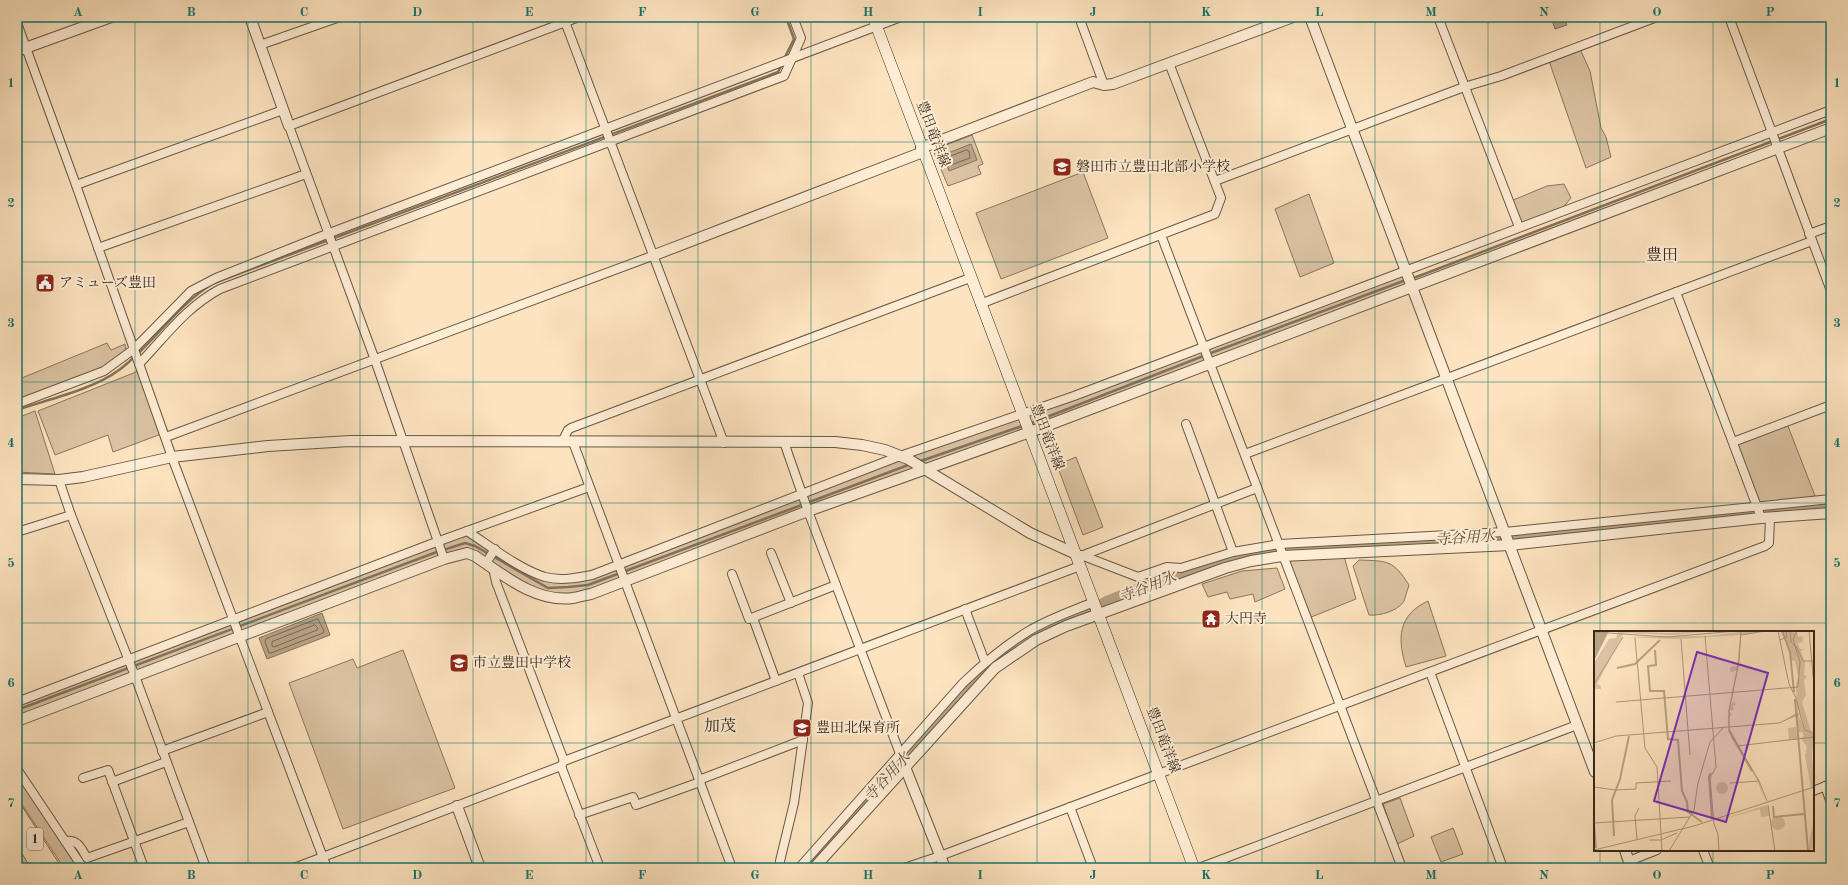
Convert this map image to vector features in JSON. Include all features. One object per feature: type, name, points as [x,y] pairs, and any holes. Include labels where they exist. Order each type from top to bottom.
[{"type":"highway","name":"1","points":[[17,811],[54,868]]},
{"type":"highway","name":"1","points":[[17,833],[39,868]]},
{"type":"main road","name":"豊田竜洋線","points":[[875,22],[970,278],[1079,558],[1098,613],[1194,868]]},
{"type":"street","points":[[21,49],[111,17]]},
{"type":"street","points":[[250,17],[327,234],[375,360],[444,559]]},
{"type":"street","points":[[260,46],[340,17]]},
{"type":"street","points":[[289,126],[564,20],[579,17]]},
{"type":"street","points":[[140,364],[190,308],[220,289],[784,76],[794,58],[801,38],[794,17]]},
{"type":"street","points":[[17,404],[104,371],[134,349],[180,302],[202,284],[327,234],[794,58],[875,22],[900,17]]},
{"type":"street","points":[[1079,17],[1104,85]]},
{"type":"street","points":[[166,437],[652,256],[1093,82],[1104,85],[1113,84],[1293,17]]},
{"type":"street","points":[[1310,17],[1594,769]]},
{"type":"street","points":[[1438,17],[1519,227]]},
{"type":"street","points":[[1215,181],[1464,87],[1501,76],[1658,17]]},
{"type":"street","points":[[1729,17],[1831,291]]},
{"type":"street","points":[[564,20],[724,443]]},
{"type":"street","points":[[17,23],[21,49],[76,185],[172,457],[327,868]]},
{"type":"street","points":[[980,304],[1215,214],[1221,198],[1169,63]]},
{"type":"street","points":[[76,185],[283,110]]},
{"type":"street","points":[[467,531],[525,567],[546,577],[563,579],[585,576],[618,565],[802,495],[900,456],[1023,416],[1831,110]]},
{"type":"street","points":[[17,721],[444,559],[467,553],[476,556],[524,588],[556,598],[572,598],[624,582],[808,511],[928,469],[1029,430],[1210,364],[1831,128]]},
{"type":"street","points":[[98,248],[306,174]]},
{"type":"street","points":[[1245,454],[1676,292],[1811,238],[1831,226]]},
{"type":"street","points":[[1161,235],[1402,868]]},
{"type":"street","points":[[562,442],[568,430],[571,428],[970,278]]},
{"type":"street","points":[[904,868],[940,856],[1765,546],[1769,543],[1764,518],[1758,508],[1676,292]]},
{"type":"street","points":[[1733,442],[1831,405]]},
{"type":"street","points":[[1186,424],[1233,552]]},
{"type":"street","points":[[17,479],[60,480],[83,477],[172,457],[268,446],[350,441],[724,443],[835,442],[862,445],[900,456],[928,469],[1030,533],[1079,558],[1138,577],[1167,567],[1181,568],[1233,552],[1279,544],[1507,538],[1831,499]]},
{"type":"street","points":[[573,442],[732,868]]},
{"type":"street","points":[[784,442],[802,495],[860,649],[945,868]]},
{"type":"street","points":[[60,480],[71,514],[135,676],[206,868]]},
{"type":"street","points":[[17,702],[467,531],[589,487]]},
{"type":"street","points":[[294,868],[965,609],[1079,558],[1257,488]]},
{"type":"street","points":[[799,868],[903,760],[995,668],[1036,640],[1066,626],[1098,613],[1225,568],[1282,555],[1831,513]]},
{"type":"street","points":[[17,532],[71,514]]},
{"type":"street","points":[[495,549],[489,566],[562,764],[579,815],[600,868]]},
{"type":"street","points":[[772,553],[791,603]]},
{"type":"street","points":[[732,574],[749,619],[836,585]]},
{"type":"street","points":[[814,868],[903,760],[963,683],[985,662],[1028,631],[1094,602]]},
{"type":"street","points":[[965,609],[985,662]]},
{"type":"street","points":[[753,618],[776,681]]},
{"type":"street","points":[[1430,672],[1464,768],[1503,868]]},
{"type":"street","points":[[780,861],[794,803],[808,702],[798,673]]},
{"type":"street","points":[[162,751],[268,712]]},
{"type":"street","points":[[1199,868],[1577,725]]},
{"type":"street","points":[[579,815],[633,797],[636,805],[803,740]]},
{"type":"street","points":[[112,782],[166,762]]},
{"type":"street","points":[[17,769],[83,868]]},
{"type":"street","points":[[83,778],[108,770],[144,868]]},
{"type":"street","points":[[1814,791],[1828,785],[1831,803]]},
{"type":"street","points":[[457,806],[480,868]]},
{"type":"street","points":[[1070,807],[1093,868]]},
{"type":"street","points":[[65,841],[70,840],[79,844],[87,858],[188,822]]},
{"type":"street","points":[[1625,851],[1630,864],[1655,851]]},
{"type":"street","points":[[1703,851],[1710,868]]},
{"type":"shaded area","points":[[1580,49],[1590,71],[1601,128],[1606,137],[1611,157],[1586,168],[1549,61]]},
{"type":"shaded area","points":[[972,135],[983,164],[978,166],[981,174],[948,186],[933,150]]},
{"type":"shaded area","points":[[1083,172],[1108,238],[1001,279],[976,213]]},
{"type":"shaded area","points":[[1564,184],[1571,198],[1560,211],[1524,225],[1516,220],[1511,201],[1547,186]]},
{"type":"shaded area","points":[[1309,194],[1334,263],[1300,277],[1275,209]]},
{"type":"shaded area","points":[[1405,271],[1412,287],[572,598],[532,591],[466,553],[17,721],[17,703],[467,531],[532,571],[563,579],[592,575]]},
{"type":"shaded area","points":[[107,343],[111,350],[125,344],[126,355],[101,372],[17,404],[17,380]]},
{"type":"shaded area","points":[[141,370],[164,433],[113,452],[108,435],[55,455],[38,411]]},
{"type":"shaded area","points":[[35,411],[55,474],[17,472],[17,418]]},
{"type":"shaded area","points":[[1786,421],[1817,501],[1831,499],[1831,512],[1510,545],[1282,556],[1156,592],[1020,650],[979,684],[814,868],[799,868],[976,671],[1020,637],[1094,602],[1228,556],[1266,548],[1762,507],[1733,442]]},
{"type":"shaded area","points":[[1076,457],[1103,527],[1083,535],[1057,465]]},
{"type":"shaded area","points":[[1344,556],[1356,599],[1309,618],[1287,558]]},
{"type":"shaded area","points":[[1359,560],[1383,562],[1394,566],[1399,571],[1409,585],[1404,601],[1398,608],[1378,615],[1369,615],[1353,566]]},
{"type":"shaded area","points":[[1277,568],[1285,589],[1255,602],[1253,594],[1230,599],[1227,592],[1208,597],[1202,584],[1242,571]]},
{"type":"shaded area","points":[[1428,601],[1446,656],[1406,667],[1401,646],[1402,628],[1405,620],[1411,613]]},
{"type":"shaded area","points":[[403,650],[455,788],[343,829],[289,683],[353,659],[357,668]]},
{"type":"shaded area","points":[[17,769],[83,868],[64,868],[17,797]]},
{"type":"shaded area","points":[[1400,798],[1414,836],[1397,844],[1383,804]]},
{"type":"shaded area","points":[[1453,828],[1463,854],[1441,862],[1431,837]]},
{"type":"shaded area","points":[[17,846],[32,868],[18,868]]},
{"type":"water","points":[[1551,17],[1564,17],[1567,25],[1555,29]]},
{"type":"water","points":[[971,144],[977,160],[949,171],[943,155]]},
{"type":"water","points":[[322,613],[330,635],[267,659],[259,638]]},
{"type":"waterway","points":[[784,59],[794,39],[786,17]]},
{"type":"waterway","points":[[17,410],[83,389],[119,370],[132,360],[188,302],[214,283],[778,72],[782,64]]},
{"type":"waterway","points":[[1411,279],[1831,119]]},
{"type":"waterway","points":[[1029,424],[1211,353],[1406,280]]},
{"type":"waterway","points":[[918,462],[1025,425]]},
{"type":"waterway","points":[[17,710],[434,553],[465,543],[475,546],[548,588],[588,585],[911,464]]},
{"type":"waterway","name":"寺谷用水","points":[[1107,604],[1221,561],[1260,551],[1496,537],[1831,505]]},
{"type":"waterway","name":"寺谷用水","points":[[807,868],[987,667],[1025,641],[1057,623],[1088,611]]},
{"type":"place","name":"磐田市立豊田北部小学校","points":[[1062,167]]},
{"type":"place","name":"アミューズ豊田","points":[[45,283]]},
{"type":"place","name":"大円寺","points":[[1211,619]]},
{"type":"place","name":"市立豊田中学校","points":[[459,663]]},
{"type":"place","name":"豊田北保育所","points":[[802,728]]},
{"type":"district","name":"豊田","points":[[1662,256]]},
{"type":"district","name":"加茂","points":[[720,727]]}]
